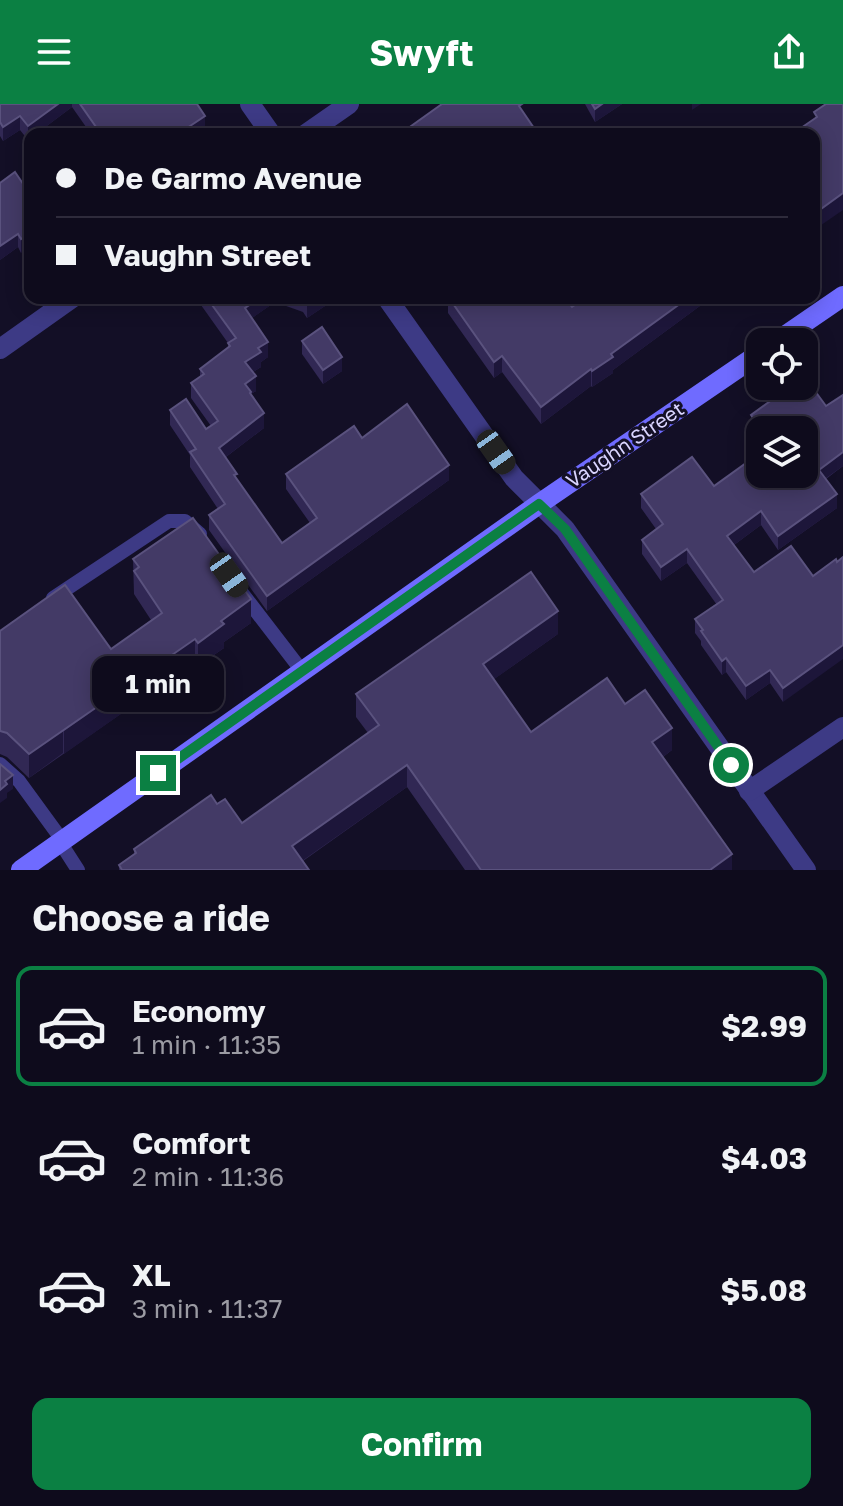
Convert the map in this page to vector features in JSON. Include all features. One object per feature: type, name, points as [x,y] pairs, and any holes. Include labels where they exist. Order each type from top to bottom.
[{"type":"street","points":[[250,104],[267,128]]},
{"type":"street","points":[[315,128],[349,104]]},
{"type":"street","points":[[796,328],[843,296]]},
{"type":"street","points":[[0,349],[64,304]]},
{"type":"street","points":[[391,304],[514,478],[565,529],[806,870]]},
{"type":"street","name":"Vaughn Street","points":[[21,870],[539,504],[746,363]]},
{"type":"street","points":[[749,791],[843,727]]},
{"type":"lane","points":[[39,608],[169,521],[185,521],[207,545]]},
{"type":"lane","points":[[233,581],[302,671]]},
{"type":"lane","points":[[0,764],[19,781],[78,870]]},
{"type":"building","points":[[0,104],[58,104],[28,126],[20,116],[3,127]]},
{"type":"building","points":[[80,104],[197,104],[205,116],[187,128],[97,128]]},
{"type":"building","points":[[442,104],[522,104],[519,106],[534,128],[408,128]]},
{"type":"building","points":[[826,104],[843,104],[843,193],[820,210],[820,128],[801,128],[817,117],[814,112]]},
{"type":"building","points":[[15,172],[24,185],[24,237],[21,239],[18,234],[0,246],[0,183]]},
{"type":"building","points":[[211,304],[251,304],[245,308],[268,342],[258,348],[261,352],[245,362],[256,376],[245,384],[264,413],[219,448],[237,474],[234,475],[282,543],[317,518],[286,474],[354,426],[362,438],[407,404],[449,465],[267,596],[209,515],[225,504],[190,452],[196,449],[170,410],[186,399],[206,429],[218,421],[191,383],[204,374],[200,369],[236,338]]},
{"type":"building","points":[[453,304],[570,304],[572,307],[576,304],[680,304],[611,354],[613,357],[591,369],[541,407],[502,356],[494,362]]},
{"type":"building","points":[[322,327],[342,357],[323,370],[302,341]]},
{"type":"building","points":[[818,395],[826,406],[843,395],[843,452],[819,470],[837,494],[778,536],[761,511],[727,536],[754,572],[791,546],[813,576],[843,557],[843,645],[783,688],[770,670],[746,686],[726,658],[722,661],[701,631],[695,619],[723,600],[687,549],[661,567],[642,540],[663,524],[641,494],[692,457],[714,486],[746,463],[746,488],[818,488],[818,416],[751,415],[772,400],[818,400]]},
{"type":"building","points":[[193,518],[251,599],[198,643],[195,639],[29,754],[7,733],[0,731],[0,631],[65,585],[111,649],[162,613],[134,571],[139,567],[133,559]]},
{"type":"building","points":[[531,572],[558,611],[483,664],[531,732],[607,678],[625,704],[645,690],[672,728],[652,742],[732,854],[710,870],[481,870],[407,765],[292,846],[309,870],[122,870],[119,865],[136,853],[134,849],[211,795],[217,804],[225,799],[242,823],[379,725],[356,694]]},
{"type":"building","points":[[0,764],[13,775],[0,790]]},
{"type":"route","points":[[158,773],[539,504],[565,529],[731,765]]}]
